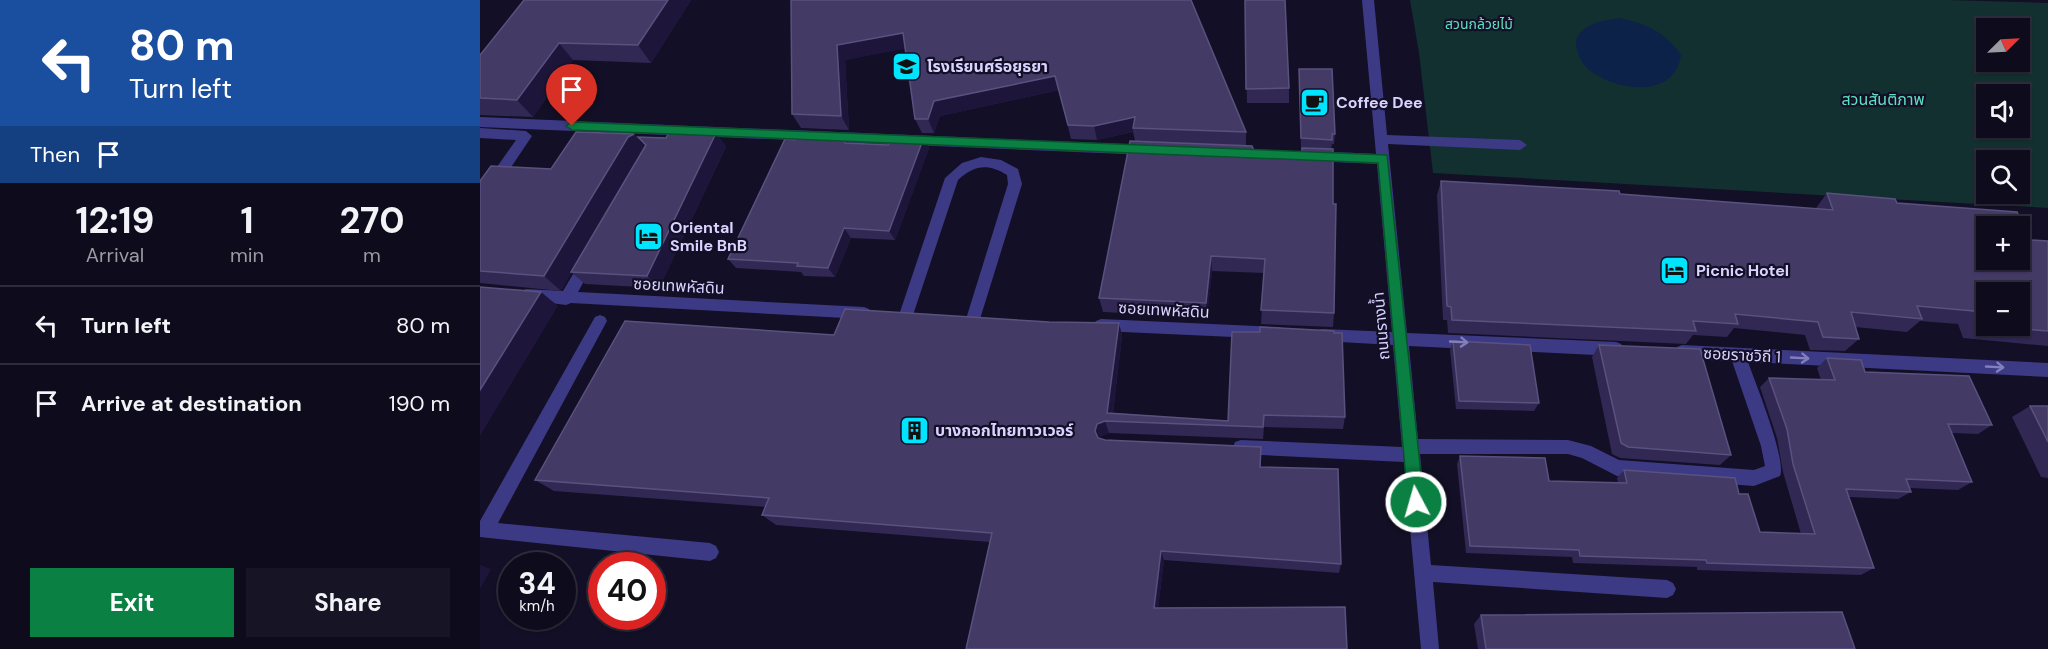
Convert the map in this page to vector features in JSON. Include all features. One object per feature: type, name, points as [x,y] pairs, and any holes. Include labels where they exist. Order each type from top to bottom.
[{"type":"street","name":"ถนนรางน้ำ","points":[[1368,0],[1430,649]]},
{"type":"street","points":[[480,122],[1167,150]]},
{"type":"street","points":[[480,133],[526,136],[480,201]]},
{"type":"street","points":[[1381,139],[1520,145]]},
{"type":"street","points":[[1296,155],[1383,159]]},
{"type":"street","name":"ซอยเทพหัสดิน","points":[[512,294],[566,299],[900,315],[952,178],[962,167],[975,162],[999,162],[1012,172],[1015,184],[974,319]]},
{"type":"street","points":[[566,299],[596,248]]},
{"type":"street","points":[[600,321],[482,529],[710,552]]},
{"type":"street","name":"ซอยเทพหัสดิน","points":[[1081,324],[1200,323],[1288,333]]},
{"type":"street","points":[[1311,334],[1632,350]]},
{"type":"street","name":"ซอยราชวิถี 1","points":[[1668,352],[2048,370]]},
{"type":"street","points":[[1225,447],[1411,450],[1568,447],[1585,451],[1617,468],[1754,478],[1774,471],[1738,355]]},
{"type":"street","points":[[1423,573],[1666,589]]},
{"type":"green space","name":"สวนสันติภาพ","points":[[1410,0],[1948,0],[2048,3],[2048,208],[1978,204],[2030,204],[2030,150],[1976,150],[1976,204],[1433,173],[1419,53]]},
{"type":"water","points":[[1620,18],[1655,30],[1675,47],[1681,55],[1677,69],[1669,78],[1659,84],[1646,87],[1619,85],[1592,72],[1584,65],[1576,44],[1582,31],[1596,23]]},
{"type":"building","points":[[524,0],[668,0],[638,45],[559,43],[517,100],[480,98],[480,54]]},
{"type":"building","points":[[791,0],[1191,0],[1246,132],[1133,128],[1135,117],[1094,126],[1068,125],[1055,76],[934,101],[928,119],[915,119],[903,33],[837,45],[841,116],[792,114]]},
{"type":"building","points":[[1245,0],[1285,0],[1289,88],[1246,89]]},
{"type":"building","points":[[1299,69],[1332,69],[1335,134],[1332,134],[1332,140],[1301,138]]},
{"type":"building","points":[[670,131],[716,133],[647,276],[571,272],[646,145],[638,137],[666,138]]},
{"type":"building","points":[[576,132],[634,134],[628,137],[544,276],[480,271],[480,181],[491,166],[551,169]]},
{"type":"building","points":[[795,132],[844,134],[845,143],[888,145],[890,141],[920,142],[919,137],[924,137],[889,231],[844,228],[828,268],[797,266],[798,263],[728,259],[785,139],[795,140]]},
{"type":"building","points":[[1130,141],[1252,146],[1254,151],[1302,152],[1302,148],[1333,149],[1333,204],[1336,204],[1334,313],[1261,310],[1265,259],[1211,256],[1206,303],[1099,298]]},
{"type":"building","points":[[1441,181],[1619,191],[1620,194],[1833,210],[1827,193],[1895,199],[1897,203],[2017,212],[2019,216],[1976,216],[1976,270],[2030,270],[2030,240],[2048,241],[2048,331],[2030,330],[2030,282],[1976,282],[1976,317],[1974,311],[1917,306],[1922,319],[1851,312],[1859,339],[1823,337],[1818,322],[1735,314],[1738,324],[1693,321],[1696,331],[1452,320],[1451,307],[1447,306]]},
{"type":"building","points":[[480,287],[541,292],[480,390]]},
{"type":"building","points":[[845,309],[1049,322],[1119,323],[1107,413],[1228,421],[1232,332],[1260,332],[1260,327],[1342,333],[1345,417],[1264,415],[1263,427],[1105,421],[1097,424],[1095,431],[1098,438],[1105,440],[1261,447],[1260,467],[1338,469],[1341,564],[1161,551],[1154,608],[1345,607],[1347,649],[966,649],[992,533],[762,515],[769,498],[535,480],[625,321],[834,335]]},
{"type":"building","points":[[1453,341],[1530,345],[1539,403],[1459,401]]},
{"type":"building","points":[[1599,345],[1700,349],[1731,455],[1628,447],[1621,443]]},
{"type":"building","points":[[1827,358],[1861,360],[1865,372],[1969,376],[1992,425],[1948,424],[1972,482],[1906,479],[1911,492],[1846,489],[1874,568],[1707,563],[1706,560],[1580,556],[1579,550],[1470,546],[1460,456],[1545,458],[1549,481],[1627,483],[1624,470],[1735,478],[1739,494],[1748,494],[1760,532],[1815,534],[1793,464],[1787,429],[1769,378],[1835,380]]},
{"type":"building","points":[[2030,406],[2048,406],[2048,442]]},
{"type":"building","points":[[1842,612],[1855,649],[1486,649],[1481,615]]},
{"type":"place","name":"โรงเรียนศรีอยุธยา","points":[[906,66]]},
{"type":"place","name":"Coffee Dee","points":[[1315,102]]},
{"type":"place","name":"Oriental Smile BnB","points":[[649,236]]},
{"type":"place","name":"Picnic Hotel","points":[[1675,270]]},
{"type":"place","name":"บางกอกไทยทาวเวอร์","points":[[914,430]]},
{"type":"route","points":[[572,126],[1383,159],[1416,502]]},
{"type":"park label","name":"สวนกล้วยไม้","points":[[1479,24]]}]
